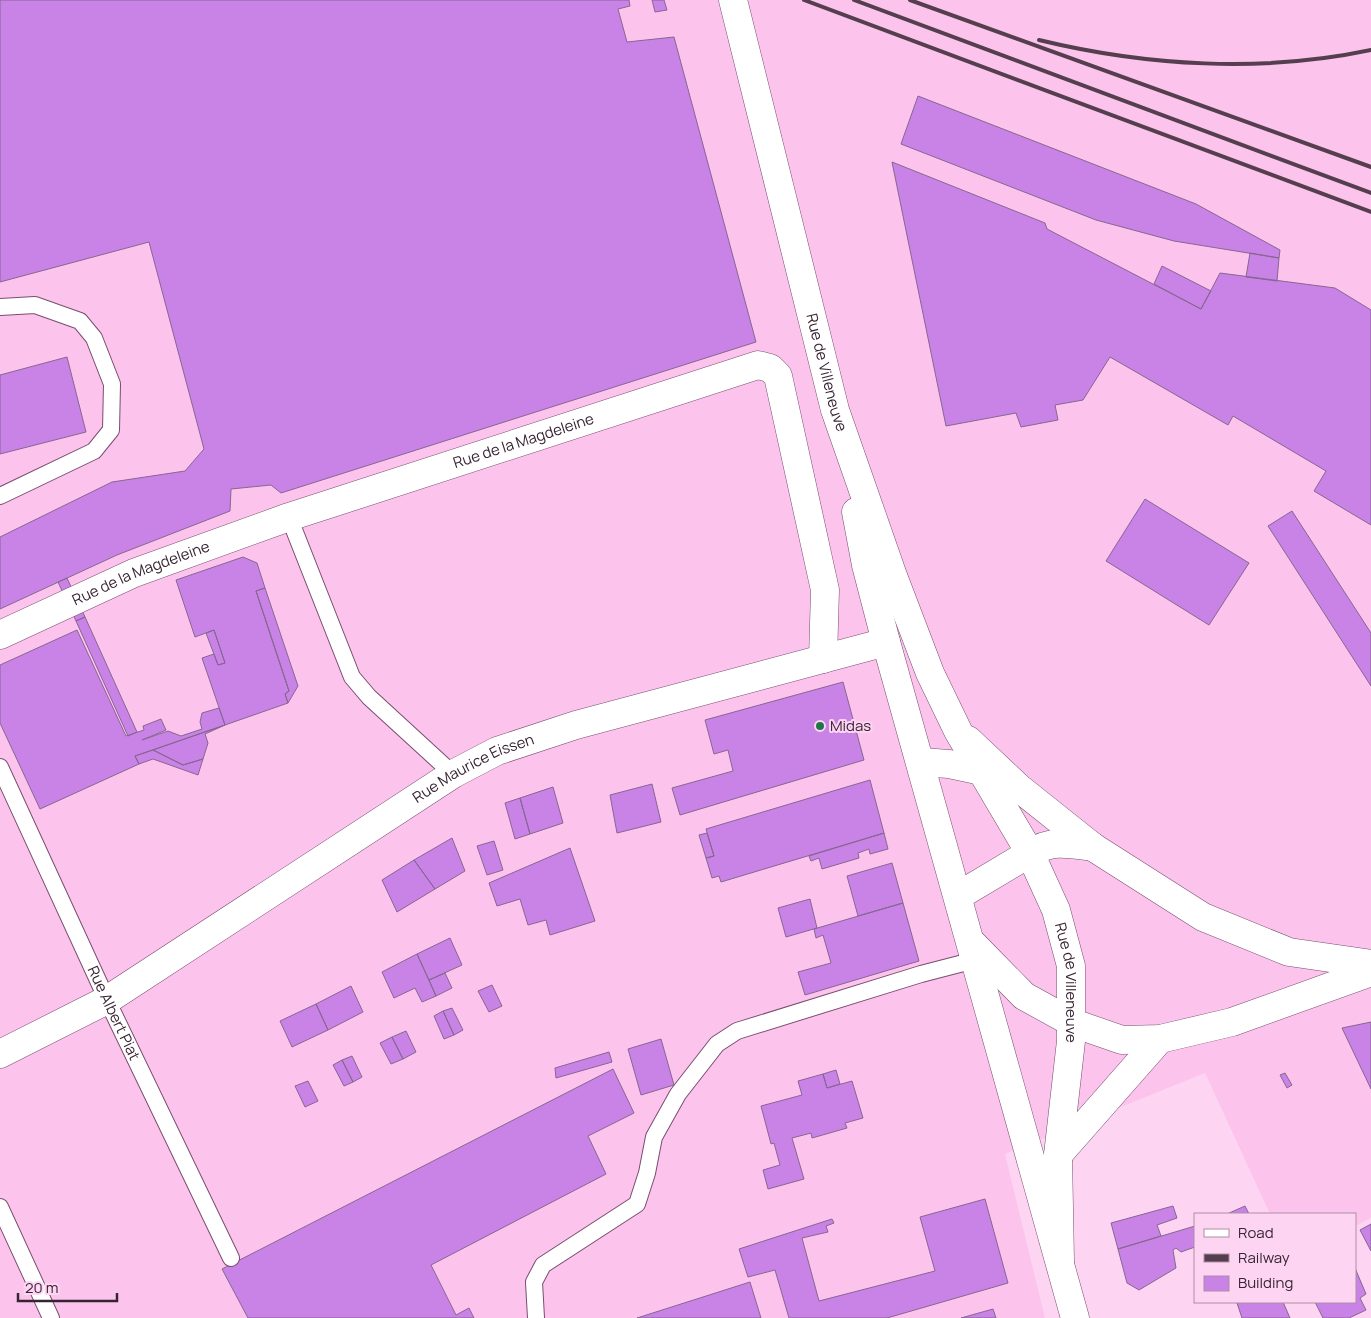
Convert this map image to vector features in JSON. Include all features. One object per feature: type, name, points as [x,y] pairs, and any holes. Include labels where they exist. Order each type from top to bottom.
[{"type":"street","name":"Rue de Villeneuve","points":[[737,12],[836,410],[893,576],[926,664],[958,731],[1030,853],[1056,910],[1071,966],[1073,1023],[1058,1155],[1060,1261]]},
{"type":"street","name":"Rue de la Magdeleine","points":[[0,636],[134,573],[289,517],[758,365],[770,368],[778,376],[821,570],[825,590],[823,659]]},
{"type":"street","points":[[836,410],[866,565],[886,642],[1076,1318]]},
{"type":"street","name":"Rue Maurice Eissen","points":[[0,1054],[107,1000],[453,774],[497,751],[576,726],[886,642]]},
{"type":"street","name":"Rue de Villeneuve","points":[[958,731],[1019,788],[1094,847],[1203,917],[1289,952],[1371,964]]},
{"type":"street","points":[[921,762],[949,764],[982,771]]},
{"type":"street","points":[[958,896],[1040,847],[1057,842],[1094,847]]},
{"type":"street","points":[[973,950],[1024,996],[1073,1023],[1122,1040],[1160,1039],[1232,1022],[1371,972]]},
{"type":"street","points":[[1058,1155],[1160,1039]]},
{"type":"lane","points":[[0,307],[35,305],[80,321],[94,338],[112,384],[111,430],[94,451],[0,496]]},
{"type":"lane","points":[[289,517],[352,677],[369,697],[453,774]]},
{"type":"lane","name":"Rue Albert Piat","points":[[0,767],[107,1000],[231,1258]]},
{"type":"lane","points":[[536,1318],[534,1282],[543,1265],[637,1204],[647,1173],[654,1137],[678,1094],[717,1044],[737,1031],[921,974],[973,950]]},
{"type":"lane","points":[[0,1207],[51,1318]]},
{"type":"shaded area","points":[[0,0],[1371,0],[1371,1218],[1356,1226],[1356,1213],[1270,1213],[1205,1073],[1005,1154],[1045,1318],[0,1318]]},
{"type":"building","points":[[0,0],[629,0],[630,6],[618,9],[627,42],[674,37],[756,342],[281,493],[271,485],[231,489],[230,511],[117,555],[0,609],[0,537],[112,482],[185,471],[204,449],[149,242],[0,282]]},
{"type":"building","points":[[652,0],[664,0],[667,10],[655,12]]},
{"type":"building","points":[[918,96],[1196,204],[1280,250],[1279,258],[1174,241],[1096,220],[901,144]]},
{"type":"building","points":[[892,162],[1045,223],[1047,229],[1201,309],[1220,273],[1335,288],[1371,310],[1371,525],[1314,491],[1326,471],[1233,416],[1228,425],[1110,357],[1083,400],[1055,405],[1058,420],[1021,427],[1016,413],[946,426]]},
{"type":"building","points":[[1250,253],[1279,258],[1277,281],[1246,277]]},
{"type":"building","points":[[1162,266],[1211,291],[1201,309],[1154,284]]},
{"type":"building","points":[[67,357],[86,432],[0,454],[0,375]]},
{"type":"building","points":[[1145,499],[1249,563],[1209,625],[1106,561]]},
{"type":"building","points":[[1292,511],[1371,633],[1371,686],[1268,526]]},
{"type":"building","points":[[243,557],[257,563],[265,588],[256,591],[289,691],[285,694],[288,703],[225,725],[202,658],[214,654],[218,665],[225,663],[214,630],[195,637],[176,580]]},
{"type":"building","points":[[67,578],[85,617],[76,621],[58,582]]},
{"type":"building","points":[[265,588],[298,686],[288,703],[285,694],[289,691],[256,591]]},
{"type":"building","points":[[85,617],[137,732],[128,736],[76,621]]},
{"type":"building","points":[[77,630],[126,736],[144,730],[143,726],[161,719],[166,730],[142,740],[168,731],[181,736],[202,729],[200,722],[202,713],[219,708],[225,725],[135,756],[139,764],[40,809],[0,723],[0,665]]},
{"type":"building","points":[[214,630],[225,663],[218,665],[206,633]]},
{"type":"building","points":[[843,682],[864,760],[680,815],[672,788],[733,771],[728,750],[714,754],[705,720]]},
{"type":"building","points":[[225,725],[205,734],[208,743],[203,759],[183,765],[153,750]]},
{"type":"building","points":[[153,750],[183,765],[203,759],[198,775],[153,759],[139,764],[135,756]]},
{"type":"building","points":[[870,780],[884,833],[721,882],[719,876],[712,878],[706,858],[714,856],[706,829]]},
{"type":"building","points":[[652,784],[661,822],[617,833],[610,795]]},
{"type":"building","points":[[553,787],[563,823],[530,834],[520,798]]},
{"type":"building","points":[[520,798],[530,834],[515,839],[505,803]]},
{"type":"building","points":[[707,833],[714,856],[706,858],[699,835]]},
{"type":"building","points":[[884,833],[888,849],[870,854],[869,849],[858,853],[859,858],[822,869],[819,858],[811,861],[809,856]]},
{"type":"building","points":[[452,838],[465,871],[435,889],[414,860]]},
{"type":"building","points":[[494,841],[503,870],[487,875],[477,846]]},
{"type":"building","points":[[570,848],[595,921],[550,935],[546,920],[528,925],[520,899],[497,906],[489,883]]},
{"type":"building","points":[[414,860],[435,889],[397,912],[382,880]]},
{"type":"building","points":[[892,863],[903,903],[858,916],[847,876]]},
{"type":"building","points":[[810,899],[817,928],[786,937],[778,908]]},
{"type":"building","points":[[903,903],[919,961],[805,995],[798,972],[831,963],[823,935],[816,938],[814,929]]},
{"type":"building","points":[[450,938],[462,965],[429,980],[417,954]]},
{"type":"building","points":[[417,954],[436,996],[422,1002],[415,988],[394,998],[382,972]]},
{"type":"building","points":[[445,973],[452,988],[436,996],[429,980]]},
{"type":"building","points":[[492,985],[502,1006],[489,1012],[478,991]]},
{"type":"building","points":[[351,986],[363,1012],[328,1030],[316,1004]]},
{"type":"building","points":[[316,1004],[328,1030],[292,1047],[280,1021]]},
{"type":"building","points":[[452,1008],[463,1030],[454,1035],[443,1011]]},
{"type":"building","points":[[443,1011],[454,1035],[444,1039],[434,1016]]},
{"type":"building","points":[[1371,1022],[1371,1089],[1342,1028]]},
{"type":"building","points":[[406,1031],[416,1052],[403,1059],[392,1037]]},
{"type":"building","points":[[392,1037],[403,1059],[391,1064],[380,1043]]},
{"type":"building","points":[[661,1039],[674,1085],[641,1095],[628,1049]]},
{"type":"building","points":[[609,1052],[612,1062],[556,1078],[555,1068]]},
{"type":"building","points":[[352,1056],[362,1077],[353,1082],[342,1060]]},
{"type":"building","points":[[342,1060],[353,1082],[344,1086],[333,1065]]},
{"type":"building","points":[[613,1069],[634,1113],[588,1136],[606,1174],[431,1265],[456,1315],[469,1308],[474,1318],[248,1318],[222,1269]]},
{"type":"building","points":[[836,1070],[840,1084],[827,1088],[823,1074]]},
{"type":"building","points":[[1285,1073],[1292,1085],[1287,1088],[1280,1075]]},
{"type":"building","points":[[823,1074],[827,1088],[852,1081],[863,1118],[845,1123],[847,1128],[812,1138],[811,1133],[792,1138],[804,1179],[768,1189],[763,1170],[780,1165],[774,1143],[771,1144],[761,1106],[802,1095],[798,1081]]},
{"type":"building","points":[[308,1081],[318,1101],[305,1107],[295,1086]]},
{"type":"building","points":[[985,1199],[1008,1283],[887,1318],[789,1318],[775,1270],[748,1277],[739,1249],[832,1219],[834,1223],[826,1226],[828,1232],[802,1238],[819,1301],[935,1271],[920,1217]]},
{"type":"building","points":[[1173,1206],[1177,1218],[1157,1225],[1161,1236],[1118,1249],[1111,1223]]},
{"type":"building","points":[[1245,1206],[1248,1213],[1229,1213]]},
{"type":"building","points":[[1371,1224],[1371,1251],[1360,1230]]},
{"type":"building","points":[[1194,1226],[1194,1247],[1181,1252],[1176,1248],[1173,1250],[1176,1268],[1139,1290],[1127,1283],[1118,1249]]},
{"type":"building","points":[[1356,1270],[1366,1294],[1360,1298],[1366,1310],[1349,1318],[1323,1318],[1316,1303],[1356,1303]]},
{"type":"building","points":[[750,1282],[761,1318],[637,1318]]},
{"type":"building","points":[[1237,1303],[1283,1303],[1290,1318],[1242,1318]]},
{"type":"building","points":[[993,1309],[996,1318],[961,1318]]},
{"type":"railway","points":[[804,0],[1371,212]]},
{"type":"railway","points":[[854,0],[1371,193]]},
{"type":"railway","points":[[910,0],[1371,167]]},
{"type":"railway","points":[[1039,40],[1121,56],[1205,63],[1289,62],[1371,50]]},
{"type":"place","name":"Midas","points":[[820,726]]}]
